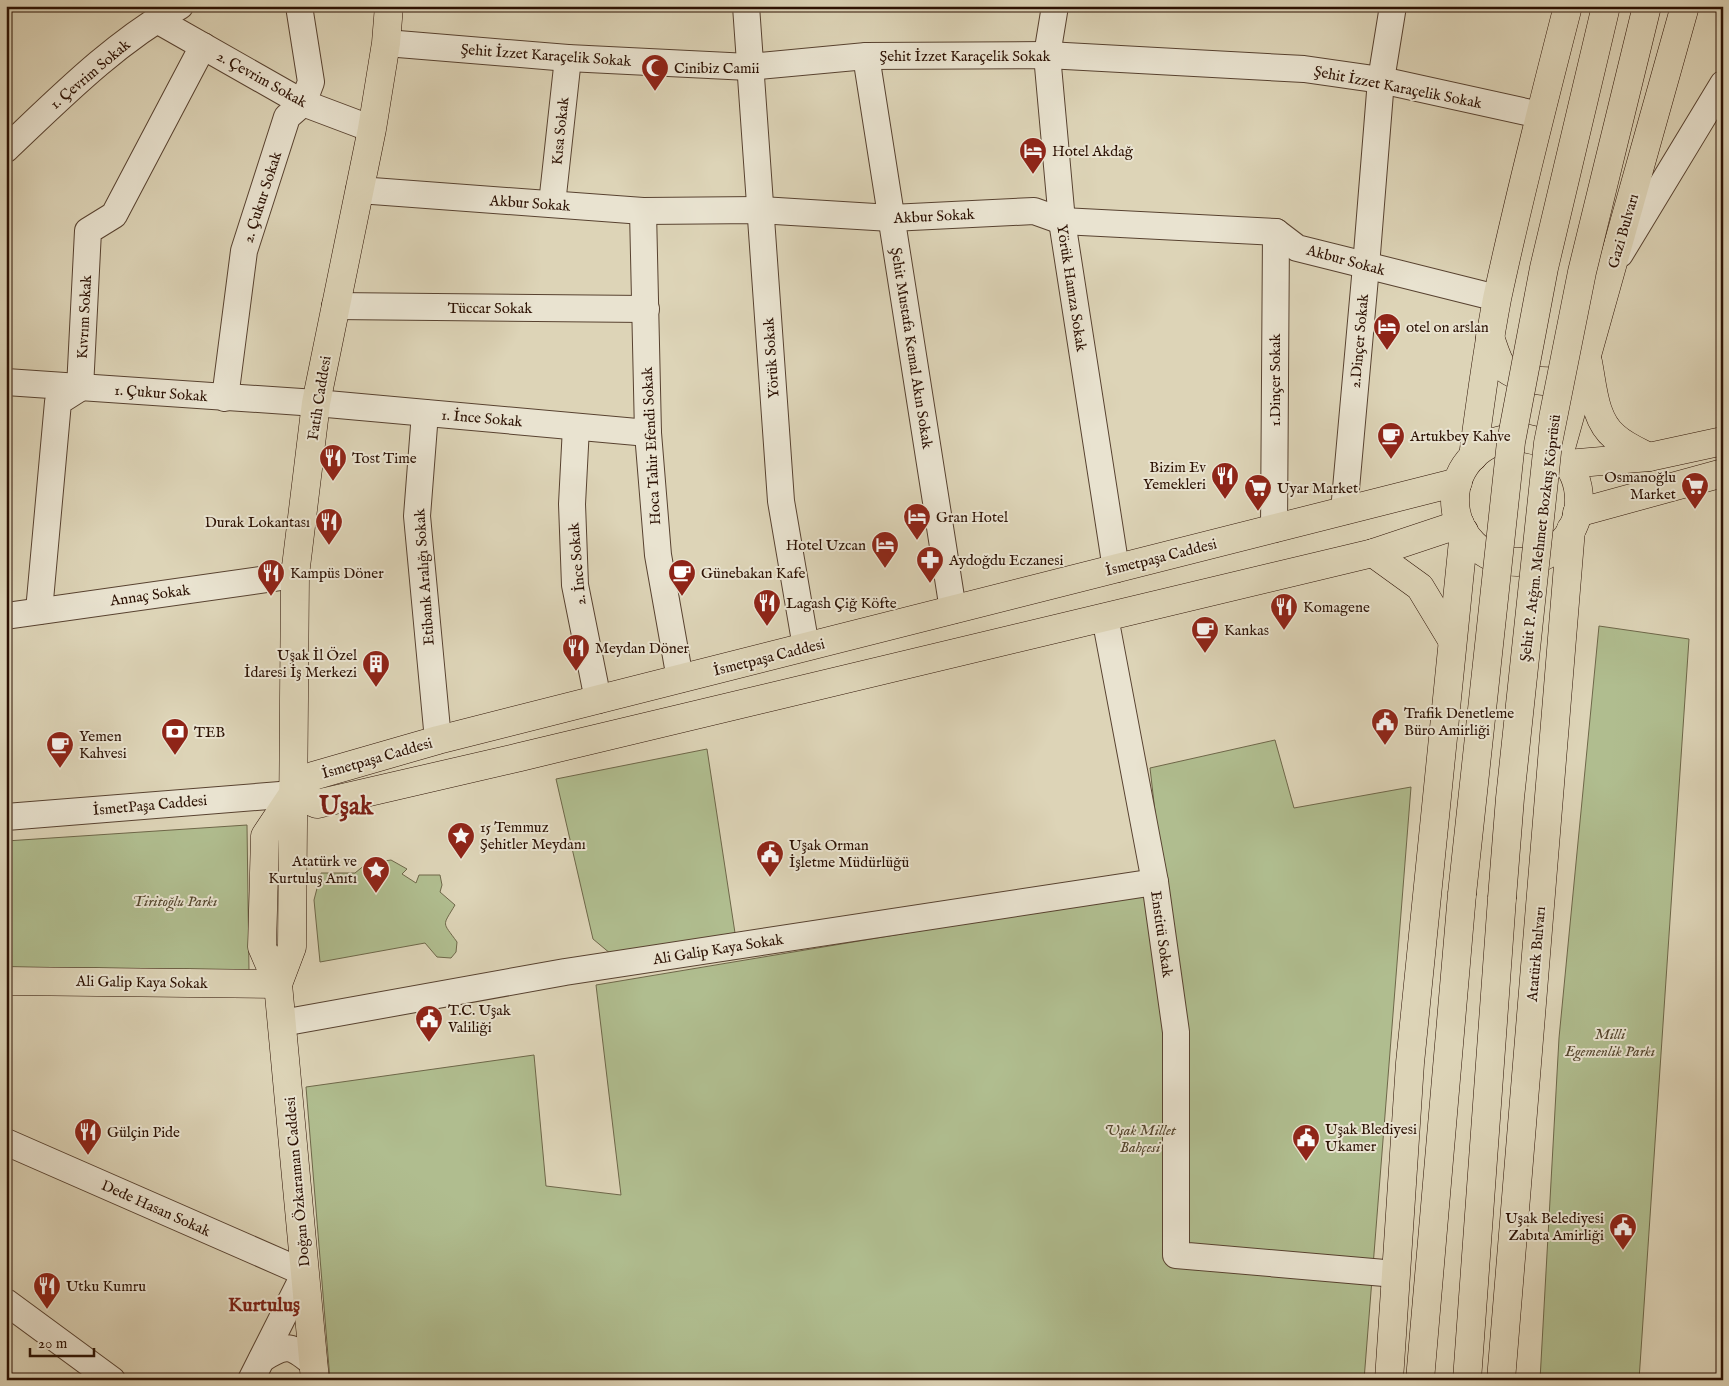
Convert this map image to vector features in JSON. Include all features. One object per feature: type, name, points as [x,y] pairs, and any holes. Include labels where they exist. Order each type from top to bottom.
[{"type":"main road","name":"Fatih Caddesi","points":[[293,794],[295,575],[316,403],[372,128],[386,43],[389,6]]},
{"type":"main road","points":[[1473,457],[1497,298],[1568,6]]},
{"type":"main road","points":[[1420,1380],[1462,894],[1511,442],[1544,268],[1606,6]]},
{"type":"main road","name":"Şehit P. Atğm. Mehmet Bozkuş Köprüsü","points":[[1467,1380],[1510,798],[1548,444],[1582,272],[1647,6]]},
{"type":"main road","name":"Gazi Bulvarı","points":[[1563,459],[1587,355],[1685,6]]},
{"type":"main road","points":[[1490,337],[1501,364],[1518,375],[1536,381],[1567,378],[1587,355]]},
{"type":"main road","points":[[1587,355],[1596,404],[1604,425],[1614,437],[1648,457]]},
{"type":"main road","points":[[1516,438],[1539,442],[1563,459],[1573,475],[1577,487],[1574,521],[1564,540],[1543,556],[1518,562],[1499,559],[1481,550],[1472,542],[1462,528],[1455,503],[1458,482],[1466,464],[1473,457],[1492,443],[1516,438]]},
{"type":"main road","points":[[1563,459],[1648,457],[1723,441]]},
{"type":"main road","points":[[1574,521],[1723,473]]},
{"type":"main road","name":"İsmetpaşa Caddesi","points":[[1458,482],[438,740],[313,776],[293,794],[317,804],[1373,553],[1462,528]]},
{"type":"main road","name":"Atatürk Bulvarı","points":[[1501,1380],[1574,521]]},
{"type":"main road","points":[[1390,1380],[1410,1063],[1462,528]]},
{"type":"main road","points":[[1373,553],[1420,587],[1452,640]]},
{"type":"main road","name":"Doğan Özkaraman Caddesi","points":[[293,794],[265,836],[262,947],[278,984],[314,1372]]},
{"type":"main road","name":"Ali Galip Kaya Sokak","points":[[6,981],[278,984]]},
{"type":"street","name":"1. Çevrim Sokak","points":[[6,149],[82,76],[157,20],[180,6]]},
{"type":"street","name":"2. Çukur Sokak","points":[[224,398],[244,251],[287,117],[303,103],[311,82],[299,6]]},
{"type":"street","name":"Yörük Sokak","points":[[746,6],[782,500],[806,647]]},
{"type":"street","name":"Yörük Hamza Sokak","points":[[1055,6],[1047,55],[1062,221],[1116,569]]},
{"type":"street","name":"2.Dinçer Sokak","points":[[1344,511],[1381,80],[1394,6]]},
{"type":"street","name":"2. Çevrim Sokak","points":[[157,20],[303,103],[372,128]]},
{"type":"street","name":"Şehit İzzet Karaçelik Sokak","points":[[386,43],[568,58],[749,67],[866,56],[1047,55],[1304,70],[1381,80],[1540,115]]},
{"type":"street","name":"Kıvrım Sokak","points":[[80,388],[88,231],[114,215],[202,46]]},
{"type":"street","name":"Şehit Mustafa Kemal Akın Sokak","points":[[866,56],[953,610]]},
{"type":"street","name":"Kısa Sokak","points":[[552,204],[568,58]]},
{"type":"street","points":[[1613,264],[1723,84]]},
{"type":"street","name":"Akbur Sokak","points":[[359,190],[643,211],[760,210],[891,218],[1034,211],[1062,221],[1276,232],[1297,248],[1497,298]]},
{"type":"street","name":"Hoca Tahir Efendi Sokak","points":[[643,211],[648,433],[658,555],[680,679]]},
{"type":"street","name":"1.Dinçer Sokak","points":[[1274,529],[1276,232]]},
{"type":"street","name":"Tüccar Sokak","points":[[335,306],[646,309]]},
{"type":"street","name":"1. Çukur Sokak","points":[[6,382],[316,403]]},
{"type":"street","points":[[39,611],[58,402],[80,388]]},
{"type":"street","name":"1. İnce Sokak","points":[[316,403],[648,433]]},
{"type":"street","name":"Etibank Aralığı Sokak","points":[[425,413],[417,516],[438,740]]},
{"type":"street","name":"2. İnce Sokak","points":[[576,427],[572,504],[576,585],[598,700]]},
{"type":"street","name":"Annaç Sokak","points":[[6,616],[295,575]]},
{"type":"street","name":"Enstitü Sokak","points":[[1106,617],[1155,882],[1176,1032],[1176,1255],[1396,1274]]},
{"type":"street","name":"İsmetPaşa Caddesi","points":[[6,817],[293,794]]},
{"type":"street","name":"Ali Galip Kaya Sokak","points":[[282,1023],[565,972],[1155,882]]},
{"type":"street","name":"Dede Hasan Sokak","points":[[6,1142],[305,1273]]},
{"type":"street","points":[[257,1370],[305,1273]]},
{"type":"street","points":[[6,1302],[112,1380]]},
{"type":"street","points":[[257,1370],[276,1350],[286,1347],[299,1352],[314,1372]]},
{"type":"green space","name":"Milli Egemenlik Parkı","points":[[1599,626],[1689,639],[1639,1380],[1540,1380],[1559,1038]]},
{"type":"green space","name":"Uşak Millet Bahçesi","points":[[1275,740],[1294,808],[1411,787],[1364,1380],[330,1380],[306,1087],[534,1055],[546,1186],[621,1195],[596,985],[1164,890],[1150,768]]},
{"type":"green space","points":[[707,749],[735,933],[611,954],[593,939],[556,779]]},
{"type":"green space","name":"Tiritoğlu Parkı","points":[[247,825],[249,971],[6,973],[6,841]]},
{"type":"green space","points":[[391,860],[407,869],[402,874],[416,883],[419,875],[440,875],[442,885],[440,892],[455,905],[446,921],[446,927],[457,942],[456,952],[451,958],[437,957],[425,943],[320,962],[314,900],[321,873],[355,873],[366,864]]},
{"type":"place","name":"Cinibiz Camii","points":[[655,92]]},
{"type":"place","name":"Hotel Akdağ","points":[[1033,175]]},
{"type":"place","name":"otel on arslan","points":[[1387,351]]},
{"type":"place","name":"Artukbey Kahve","points":[[1391,460]]},
{"type":"place","name":"Tost Time","points":[[333,482]]},
{"type":"place","name":"Bizim Ev Yemekleri","points":[[1225,500]]},
{"type":"place","name":"Osmanoğlu Market","points":[[1695,510]]},
{"type":"place","name":"Uyar Market","points":[[1258,512]]},
{"type":"place","name":"Gran Hotel","points":[[917,541]]},
{"type":"place","name":"Durak Lokantası","points":[[329,546]]},
{"type":"place","name":"Hotel Uzcan","points":[[885,569]]},
{"type":"place","name":"Aydoğdu Eczanesi","points":[[930,584]]},
{"type":"place","name":"Kampüs Döner","points":[[271,597]]},
{"type":"place","name":"Günebakan Kafe","points":[[682,597]]},
{"type":"place","name":"Lagash Çiğ Köfte","points":[[767,627]]},
{"type":"place","name":"Komagene","points":[[1284,631]]},
{"type":"place","name":"Kankas","points":[[1205,654]]},
{"type":"place","name":"Meydan Döner","points":[[576,672]]},
{"type":"place","name":"Uşak İl Özel İdaresi İş Merkezi","points":[[376,688]]},
{"type":"place","name":"Trafik Denetleme Büro Amirliği","points":[[1385,746]]},
{"type":"place","name":"TEB","points":[[175,756]]},
{"type":"place","name":"Yemen Kahvesi","points":[[60,769]]},
{"type":"place","name":"15 Temmuz Şehitler Meydanı","points":[[461,860]]},
{"type":"place","name":"Uşak Orman İşletme Müdürlüğü","points":[[770,878]]},
{"type":"place","name":"Atatürk ve Kurtuluş Anıtı","points":[[376,894]]},
{"type":"place","name":"T.C. Uşak Valiliği","points":[[429,1043]]},
{"type":"place","name":"Gülçin Pide","points":[[88,1156]]},
{"type":"place","name":"Uşak Blediyesi Ukamer","points":[[1306,1162]]},
{"type":"place","name":"Uşak Belediyesi Zabıta Amirliği","points":[[1623,1251]]},
{"type":"place","name":"Utku Kumru","points":[[47,1310]]},
{"type":"district","name":"Uşak","points":[[346,805]]},
{"type":"district","name":"Kurtuluş","points":[[264,1304]]}]
